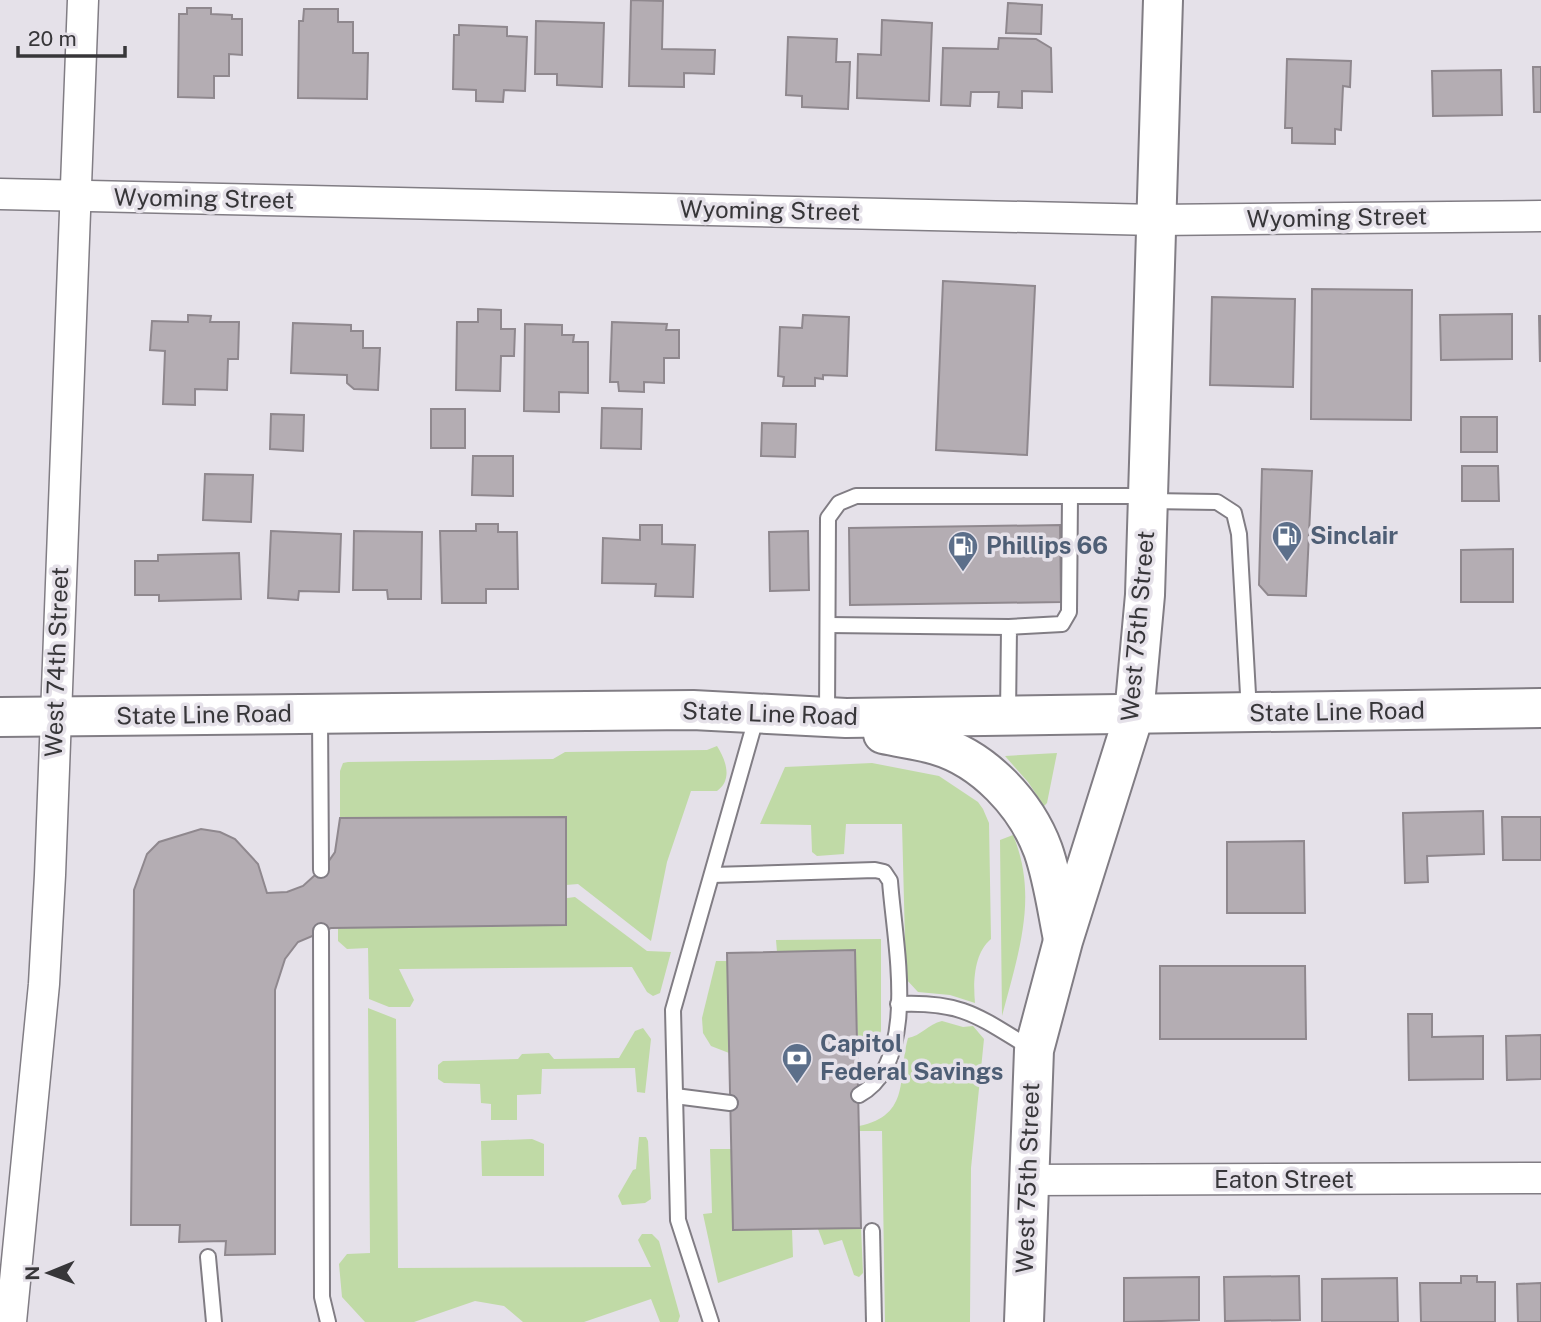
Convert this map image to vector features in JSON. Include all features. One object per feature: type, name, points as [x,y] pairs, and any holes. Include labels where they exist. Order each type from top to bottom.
[{"type":"main road","name":"West 75th Street","points":[[1024,1322],[1027,1180],[1034,1050],[1063,941],[1134,715],[1145,595],[1163,0]]},
{"type":"main road","name":"State Line Road","points":[[0,717],[693,710],[836,717],[1008,717],[1541,708]]},
{"type":"main road","points":[[836,717],[884,734],[948,750],[979,766],[999,783],[1030,823],[1043,851],[1063,941]]},
{"type":"street","name":"West 74th Street","points":[[11,1322],[44,984],[82,0]]},
{"type":"street","name":"Wyoming Street","points":[[0,194],[1156,220],[1541,216]]},
{"type":"street","name":"Eaton Street","points":[[1027,1180],[1541,1178]]},
{"type":"lane","points":[[836,717],[828,625],[828,518],[839,503],[856,496],[1070,496],[1217,502],[1234,513],[1239,534],[1249,713]]},
{"type":"lane","points":[[828,625],[1009,627],[1062,624],[1069,612],[1070,496]]},
{"type":"lane","points":[[1008,717],[1009,627]]},
{"type":"lane","points":[[320,713],[321,870]]},
{"type":"lane","points":[[711,1322],[678,1220],[673,1010],[757,713]]},
{"type":"lane","points":[[712,875],[884,872],[890,881],[898,1004],[895,1043],[890,1060],[869,1090],[859,1096]]},
{"type":"lane","points":[[321,931],[322,1297],[328,1322]]},
{"type":"lane","points":[[898,1004],[933,1003],[963,1009],[1034,1050]]},
{"type":"lane","points":[[675,1096],[730,1103]]},
{"type":"lane","points":[[872,1231],[874,1322]]},
{"type":"lane","points":[[208,1257],[215,1322]]},
{"type":"green space","points":[[717,746],[725,763],[725,781],[717,791],[691,791],[667,862],[651,941],[578,884],[566,885],[565,817],[340,818],[340,771],[343,763],[348,762],[553,759],[565,752],[707,750]]},
{"type":"green space","points":[[1057,753],[1047,803],[1044,806],[1028,782],[1005,756]]},
{"type":"green space","points":[[872,763],[939,776],[978,802],[983,809],[989,823],[991,939],[978,960],[974,986],[975,1003],[950,995],[918,992],[906,979],[902,824],[846,824],[844,854],[817,856],[812,852],[811,825],[760,824],[785,767]]},
{"type":"green space","points":[[1013,835],[1021,858],[1025,903],[1019,948],[1002,1016],[1000,840]]},
{"type":"green space","points":[[575,897],[647,951],[671,952],[660,993],[653,996],[647,992],[632,967],[399,969],[414,1000],[410,1007],[389,1007],[369,999],[368,948],[347,949],[338,941],[338,928]]},
{"type":"green space","points":[[881,939],[881,1031],[875,1044],[858,1053],[855,950],[777,952],[776,940]]},
{"type":"green space","points":[[716,961],[727,961],[729,1053],[711,1046],[703,1033],[702,1018]]},
{"type":"green space","points":[[368,1008],[396,1019],[398,1268],[651,1267],[638,1240],[642,1234],[652,1234],[659,1241],[680,1316],[678,1322],[660,1322],[651,1299],[584,1322],[523,1322],[504,1306],[475,1301],[414,1322],[365,1322],[342,1297],[339,1264],[347,1254],[370,1253]]},
{"type":"green space","points":[[942,1021],[963,1027],[973,1026],[984,1039],[971,1168],[970,1322],[885,1322],[882,1131],[859,1131],[859,1126],[876,1121],[895,1104],[902,1080],[908,1038]]},
{"type":"green space","points":[[643,1028],[651,1039],[645,1093],[637,1092],[635,1068],[542,1069],[541,1094],[517,1095],[517,1120],[491,1120],[491,1104],[481,1103],[480,1084],[444,1083],[438,1079],[438,1065],[443,1061],[518,1059],[522,1054],[549,1053],[554,1059],[619,1058],[635,1031]]},
{"type":"green space","points":[[639,1137],[646,1137],[648,1141],[651,1199],[645,1203],[622,1205],[618,1196],[636,1169]]},
{"type":"green space","points":[[532,1139],[544,1144],[544,1176],[482,1176],[481,1141]]},
{"type":"green space","points":[[710,1149],[731,1149],[733,1230],[792,1229],[793,1257],[718,1283],[703,1214],[712,1213]]},
{"type":"green space","points":[[861,1228],[863,1273],[859,1277],[854,1275],[842,1240],[824,1245],[818,1229]]},
{"type":"building","points":[[631,0],[663,1],[662,49],[715,50],[714,74],[684,73],[684,87],[629,86]]},
{"type":"building","points":[[1008,3],[1042,5],[1041,34],[1006,33]]},
{"type":"building","points":[[187,8],[211,8],[211,14],[232,15],[232,19],[242,19],[242,55],[229,54],[229,76],[214,76],[214,98],[178,97],[179,14],[187,14]]},
{"type":"building","points":[[304,9],[338,9],[338,22],[353,22],[353,53],[368,53],[367,99],[298,98],[299,21],[303,21]]},
{"type":"building","points":[[882,20],[932,23],[929,101],[857,98],[858,54],[881,55]]},
{"type":"building","points":[[536,21],[604,23],[602,87],[557,85],[557,74],[535,74]]},
{"type":"building","points":[[459,25],[507,27],[507,36],[527,37],[525,91],[504,90],[503,102],[476,101],[476,90],[453,89],[454,35],[459,35]]},
{"type":"building","points":[[788,37],[837,39],[836,62],[850,62],[848,109],[802,107],[802,96],[786,95]]},
{"type":"building","points":[[999,38],[1036,39],[1051,48],[1052,92],[1022,91],[1022,108],[998,107],[999,92],[971,92],[970,106],[941,105],[943,48],[998,49]]},
{"type":"building","points":[[1287,59],[1351,61],[1350,87],[1343,86],[1341,130],[1335,129],[1335,144],[1292,143],[1292,128],[1285,128]]},
{"type":"building","points":[[1533,67],[1541,67],[1541,112],[1534,112]]},
{"type":"building","points":[[1501,70],[1502,115],[1433,116],[1432,71]]},
{"type":"building","points":[[943,281],[1035,286],[1027,455],[936,450]]},
{"type":"building","points":[[1312,289],[1412,290],[1411,420],[1311,419]]},
{"type":"building","points":[[1212,297],[1295,299],[1293,387],[1210,385]]},
{"type":"building","points":[[478,309],[501,310],[501,329],[515,329],[514,356],[501,356],[500,391],[456,390],[457,322],[478,322]]},
{"type":"building","points":[[1512,314],[1512,359],[1441,360],[1440,315]]},
{"type":"building","points":[[188,315],[211,316],[210,322],[239,322],[238,359],[228,359],[227,390],[195,389],[195,405],[163,404],[165,351],[150,350],[152,321],[188,322]]},
{"type":"building","points":[[803,315],[849,317],[847,376],[823,375],[823,379],[815,378],[815,386],[783,386],[784,377],[778,376],[780,327],[802,328]]},
{"type":"building","points":[[1541,316],[1541,361],[1540,361]]},
{"type":"building","points":[[612,322],[667,324],[666,330],[679,330],[679,358],[664,358],[664,383],[644,382],[644,392],[619,391],[618,382],[610,382]]},
{"type":"building","points":[[293,323],[351,325],[351,331],[363,331],[363,348],[380,348],[378,390],[354,389],[347,383],[347,375],[291,373]]},
{"type":"building","points":[[525,324],[562,325],[562,335],[574,335],[573,342],[588,342],[588,393],[559,392],[559,412],[524,411]]},
{"type":"building","points":[[602,408],[642,409],[641,449],[601,448]]},
{"type":"building","points":[[431,409],[465,409],[465,448],[431,448]]},
{"type":"building","points":[[271,414],[304,415],[303,451],[270,449]]},
{"type":"building","points":[[1461,417],[1497,417],[1497,452],[1461,452]]},
{"type":"building","points":[[762,423],[796,424],[795,457],[761,456]]},
{"type":"building","points":[[473,456],[513,456],[513,496],[472,495]]},
{"type":"building","points":[[1462,466],[1498,466],[1499,501],[1462,501]]},
{"type":"building","points":[[1262,469],[1312,471],[1306,596],[1268,595],[1259,585]]},
{"type":"building","points":[[205,474],[253,475],[251,522],[203,520]]},
{"type":"building","points":[[476,524],[498,524],[498,532],[517,532],[518,589],[486,589],[486,603],[442,603],[440,531],[476,531]]},
{"type":"building","points":[[640,525],[662,525],[662,544],[695,545],[693,597],[655,596],[656,584],[602,583],[603,538],[640,540]]},
{"type":"building","points":[[1060,525],[1061,602],[850,605],[849,528]]},
{"type":"building","points":[[271,531],[341,534],[339,592],[299,591],[298,600],[268,598]]},
{"type":"building","points":[[354,531],[422,532],[421,599],[388,599],[387,590],[353,590]]},
{"type":"building","points":[[808,531],[809,590],[770,591],[769,532]]},
{"type":"building","points":[[1513,549],[1513,602],[1461,602],[1461,550]]},
{"type":"building","points":[[239,553],[241,599],[159,601],[159,595],[135,595],[135,561],[158,561],[158,555]]},
{"type":"building","points":[[1483,811],[1484,854],[1427,856],[1428,882],[1405,883],[1403,813]]},
{"type":"building","points":[[566,817],[566,925],[331,928],[298,942],[285,959],[275,990],[275,1254],[225,1255],[226,1241],[179,1242],[180,1225],[131,1225],[134,890],[147,854],[159,842],[201,829],[220,832],[235,839],[258,864],[267,893],[287,892],[303,886],[326,865],[335,852],[340,818]]},
{"type":"building","points":[[1502,817],[1541,817],[1541,860],[1503,860]]},
{"type":"building","points":[[1304,841],[1305,913],[1227,913],[1227,842]]},
{"type":"building","points":[[855,950],[861,1228],[733,1230],[727,953]]},
{"type":"building","points":[[1160,966],[1305,966],[1306,1039],[1160,1039]]},
{"type":"building","points":[[1408,1014],[1432,1014],[1432,1037],[1483,1036],[1483,1079],[1409,1080]]},
{"type":"building","points":[[1541,1035],[1541,1079],[1507,1080],[1506,1036]]},
{"type":"building","points":[[1299,1276],[1300,1320],[1225,1321],[1224,1277]]},
{"type":"building","points":[[1461,1276],[1477,1276],[1477,1282],[1495,1282],[1495,1322],[1421,1322],[1420,1283],[1461,1283]]},
{"type":"building","points":[[1199,1277],[1199,1320],[1124,1322],[1124,1278]]},
{"type":"building","points":[[1397,1278],[1398,1322],[1322,1322],[1322,1279]]},
{"type":"building","points":[[1541,1283],[1541,1322],[1518,1322],[1517,1284]]},
{"type":"place","name":"Sinclair","points":[[1287,563]]},
{"type":"place","name":"Phillips 66","points":[[963,573]]},
{"type":"place","name":"Capitol Federal Savings","points":[[797,1085]]}]
